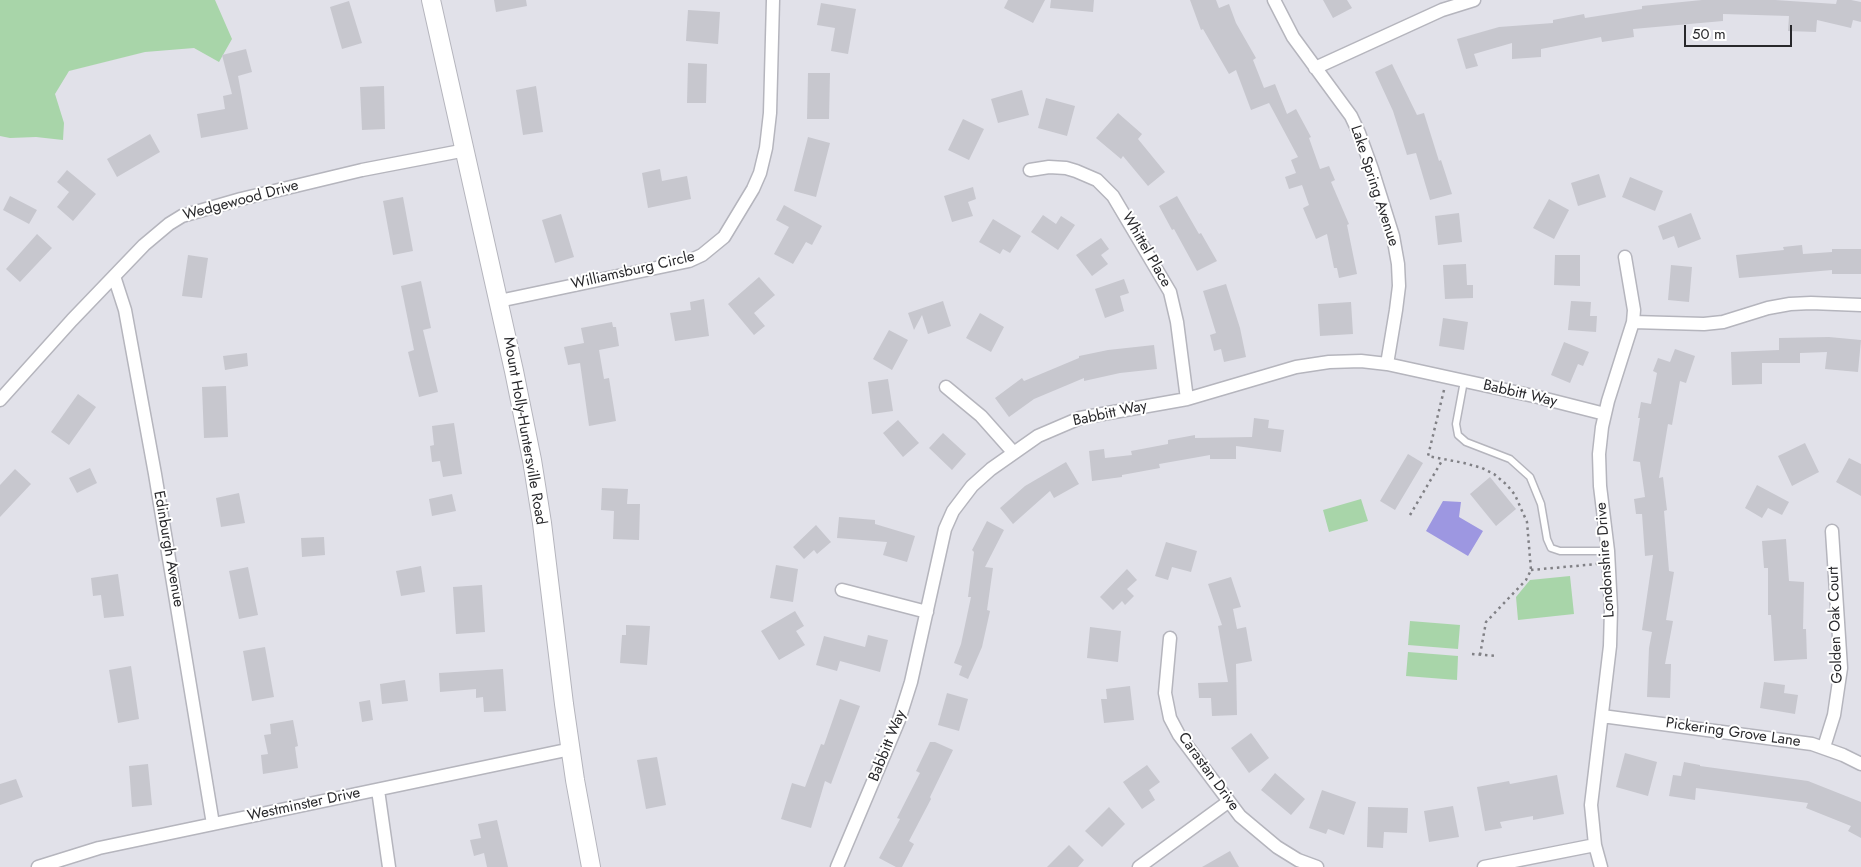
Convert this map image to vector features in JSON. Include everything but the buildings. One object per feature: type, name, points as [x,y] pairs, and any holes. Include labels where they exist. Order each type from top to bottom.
[{"type":"main road","name":"Mount Holly-Huntersville Road","points":[[432,0],[499,301],[533,469],[571,749],[592,867]]},
{"type":"street","name":"Williamsburg Circle","points":[[499,301],[689,261],[702,255],[724,237],[753,189],[760,173],[766,148],[770,113],[773,0]]},
{"type":"street","name":"Lake Spring Avenue","points":[[1274,0],[1293,38],[1351,116],[1359,133],[1393,236],[1398,264],[1399,286],[1387,364]]},
{"type":"street","points":[[1315,68],[1442,10],[1474,0]]},
{"type":"street","name":"Wedgewood Drive","points":[[0,400],[114,276],[169,224],[192,213],[241,199],[362,170],[466,150]]},
{"type":"street","name":"Whittel Place","points":[[1030,170],[1049,167],[1066,168],[1076,171],[1096,180],[1113,196],[1170,292],[1177,322],[1187,399]]},
{"type":"street","name":"Londonshire Drive","points":[[1601,867],[1595,845],[1591,805],[1610,646],[1611,609],[1599,454],[1605,414],[1633,322],[1634,310],[1625,256]]},
{"type":"street","name":"Edinburgh Avenue","points":[[114,276],[125,310],[155,474],[213,824]]},
{"type":"street","points":[[1633,322],[1704,324],[1723,322],[1743,315],[1790,304],[1861,305]]},
{"type":"street","name":"Babbitt Way","points":[[837,867],[899,720],[911,682],[945,529],[953,510],[972,486],[991,468],[1038,436],[1080,418],[1187,399],[1296,367],[1362,361],[1387,364],[1605,414]]},
{"type":"street","points":[[946,387],[982,416],[1013,452]]},
{"type":"street","name":"Golden Oak Court","points":[[1824,747],[1834,715],[1841,668],[1832,530]]},
{"type":"street","points":[[842,590],[927,612]]},
{"type":"street","name":"Carastan Drive","points":[[1170,638],[1165,693],[1170,718],[1179,734],[1240,816],[1264,837],[1298,860],[1317,867]]},
{"type":"street","name":"Pickering Grove Lane","points":[[1602,716],[1736,732],[1824,747],[1861,764]]},
{"type":"street","name":"Westminster Drive","points":[[38,867],[99,848],[571,749]]},
{"type":"street","points":[[378,790],[389,867]]},
{"type":"street","points":[[1139,867],[1228,802]]},
{"type":"street","points":[[1484,867],[1595,845]]},
{"type":"lane","points":[[1464,381],[1456,424],[1458,435],[1466,442],[1510,459],[1530,477],[1541,504],[1547,540],[1552,548],[1560,551],[1608,551]]},
{"type":"path","points":[[1444,390],[1428,456],[1482,468],[1494,474],[1507,485],[1521,506],[1526,522],[1531,570],[1526,580],[1486,622],[1480,655]]},
{"type":"path","points":[[1410,515],[1443,458]]},
{"type":"path","points":[[1531,570],[1596,564]]},
{"type":"path","points":[[1472,654],[1496,656]]},
{"type":"green space","points":[[0,0],[215,0],[232,39],[219,62],[194,48],[145,52],[69,71],[55,94],[64,123],[63,140],[36,137],[10,138],[0,136]]},
{"type":"green space","points":[[1361,499],[1368,521],[1329,532],[1323,510]]},
{"type":"green space","points":[[1570,576],[1574,614],[1518,620],[1516,597],[1530,580]]},
{"type":"green space","points":[[1410,621],[1460,625],[1458,649],[1408,645]]},
{"type":"green space","points":[[1408,652],[1458,656],[1457,680],[1406,676]]},
{"type":"shaded area","points":[[1443,501],[1461,502],[1459,517],[1483,531],[1468,556],[1426,531]]}]
